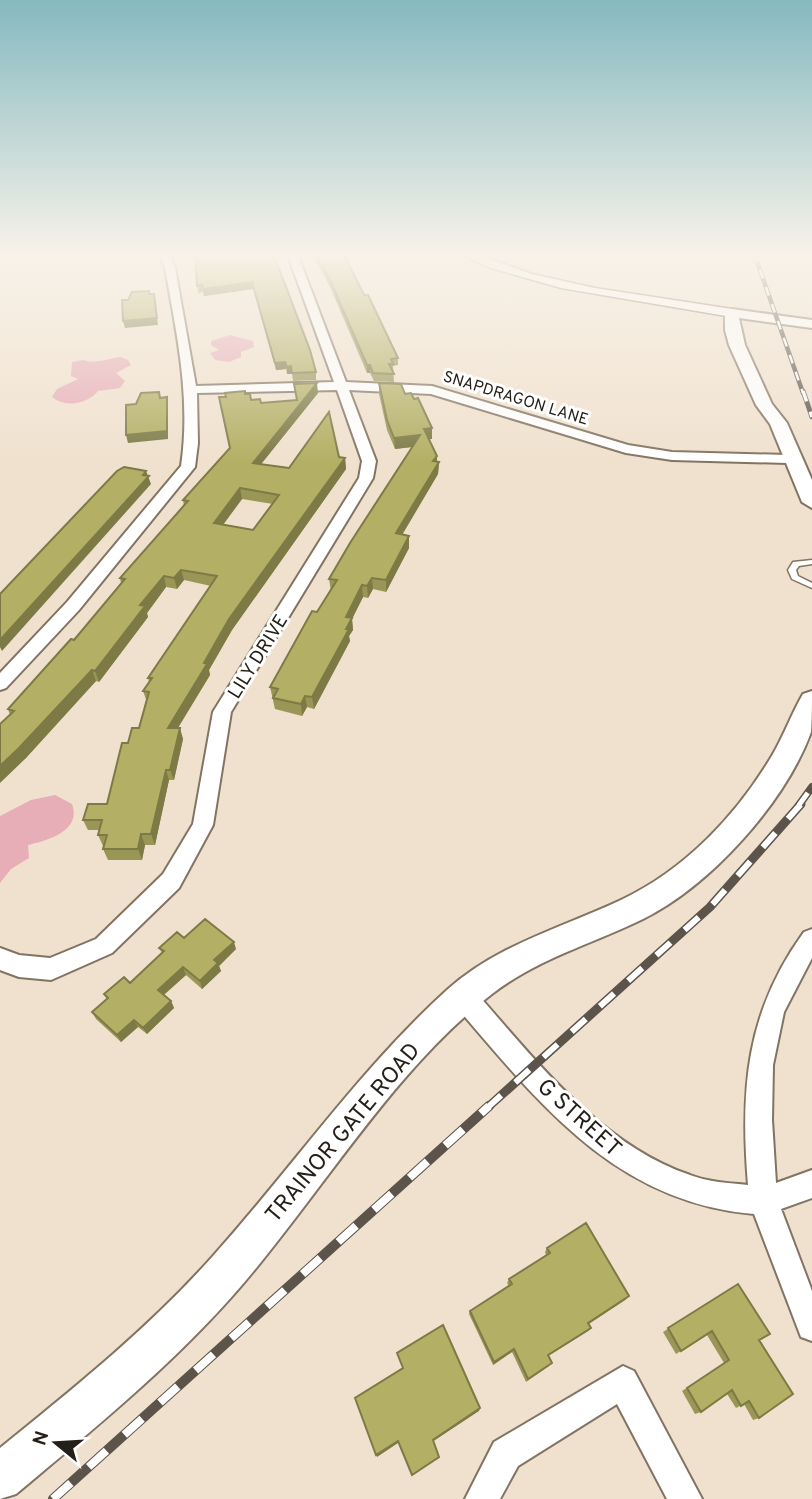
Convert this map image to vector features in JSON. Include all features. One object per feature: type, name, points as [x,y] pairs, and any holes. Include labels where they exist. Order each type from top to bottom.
[{"type":"main road","points":[[732,323],[737,345],[765,405],[778,423],[807,484],[809,496]]},
{"type":"main road","points":[[765,405],[764,410],[798,483],[809,496]]},
{"type":"main road","name":"TRAINOR GATE ROAD","points":[[0,1478],[127,1371],[181,1320],[228,1270],[363,1100],[408,1049],[463,996],[506,965],[635,908],[695,869],[767,786],[788,754],[812,700]]},
{"type":"street","points":[[0,684],[73,606],[188,467],[192,447],[190,390],[179,323]]},
{"type":"street","name":"LILY DRIVE","points":[[0,959],[19,966],[51,969],[104,946],[171,881],[203,825],[222,712],[366,478],[369,461],[318,323]]},
{"type":"street","name":"SNAPDRAGON LANE","points":[[190,390],[342,387],[432,390],[626,449],[672,456],[787,458]]},
{"type":"street","points":[[812,939],[792,964],[778,991],[758,1066],[756,1110],[764,1200],[812,1326]]},
{"type":"street","name":"G STREET","points":[[463,996],[528,1069],[603,1142],[636,1166],[679,1186],[712,1196],[764,1200]]},
{"type":"street","points":[[764,1200],[812,1184]]},
{"type":"street","points":[[482,1499],[506,1454],[623,1382],[685,1499]]},
{"type":"lane","points":[[812,562],[796,564],[792,570],[795,577],[812,586]]},
{"type":"shaded area","points":[[230,335],[253,341],[254,347],[241,352],[241,357],[229,362],[215,360],[210,353],[219,350],[211,345],[211,341]]},
{"type":"shaded area","points":[[121,357],[131,365],[116,373],[125,381],[120,388],[98,391],[88,399],[76,403],[63,403],[52,397],[57,389],[78,379],[71,376],[72,362]]},
{"type":"shaded area","points":[[55,795],[72,804],[72,821],[61,833],[28,845],[29,858],[11,869],[0,883],[0,816],[31,800]]},
{"type":"building","points":[[264,323],[300,323],[316,372],[292,373],[291,366],[287,367],[285,362],[275,363]]},
{"type":"building","points":[[349,323],[381,323],[398,358],[391,359],[393,364],[389,364],[394,374],[373,373],[370,365],[367,365]]},
{"type":"building","points":[[317,383],[253,463],[289,468],[329,412],[339,457],[345,458],[229,619],[204,663],[207,664],[168,728],[180,728],[170,770],[166,770],[151,834],[141,834],[138,849],[103,849],[107,835],[98,835],[102,820],[83,820],[88,804],[107,804],[122,743],[128,743],[132,728],[139,728],[149,692],[143,691],[152,678],[148,678],[217,576],[181,570],[174,578],[164,576],[140,605],[145,606],[95,671],[92,670],[0,766],[0,724],[14,711],[8,709],[71,639],[74,640],[125,579],[120,578],[188,501],[183,500],[230,448],[219,397],[226,397],[225,393],[245,391],[245,394],[250,394],[251,400],[260,399],[261,403],[297,400],[294,384]],"holes":[[[240,488],[279,495],[253,530],[214,523]]]},
{"type":"building","points":[[379,383],[401,384],[405,394],[411,393],[414,399],[418,398],[432,428],[424,429],[437,456],[433,461],[439,462],[396,533],[409,536],[386,580],[372,578],[367,586],[362,585],[346,617],[352,618],[346,629],[349,629],[312,697],[305,696],[301,704],[273,698],[278,689],[270,687],[312,611],[317,612],[337,580],[329,579],[420,435],[394,438]]},
{"type":"building","points":[[159,392],[160,398],[167,397],[167,431],[126,435],[126,405],[136,404],[141,393]]},
{"type":"building","points":[[124,467],[146,471],[143,475],[149,476],[0,640],[0,594],[117,471]]},
{"type":"building","points":[[205,919],[234,942],[214,960],[218,963],[200,981],[183,967],[158,990],[171,1001],[143,1028],[134,1020],[117,1035],[92,1012],[108,998],[104,994],[124,977],[130,983],[164,951],[159,948],[177,932],[184,938]]},
{"type":"building","points":[[586,1223],[629,1296],[588,1323],[591,1328],[548,1355],[552,1363],[528,1379],[514,1349],[494,1362],[470,1311],[512,1284],[509,1279],[550,1253],[547,1248]]},
{"type":"building","points":[[738,1284],[770,1334],[759,1340],[793,1394],[759,1418],[749,1401],[741,1406],[732,1390],[701,1412],[687,1388],[729,1360],[712,1331],[681,1351],[668,1328]]},
{"type":"building","points":[[443,1325],[480,1408],[433,1440],[439,1457],[412,1475],[398,1441],[376,1455],[355,1398],[403,1368],[397,1353]]},
{"type":"railway","points":[[778,323],[803,393]]},
{"type":"railway","points":[[803,391],[812,417]]},
{"type":"railway","points":[[799,805],[812,787]]},
{"type":"railway","points":[[487,1108],[710,907],[801,804]]},
{"type":"railway","points":[[53,1499],[489,1106]]}]
